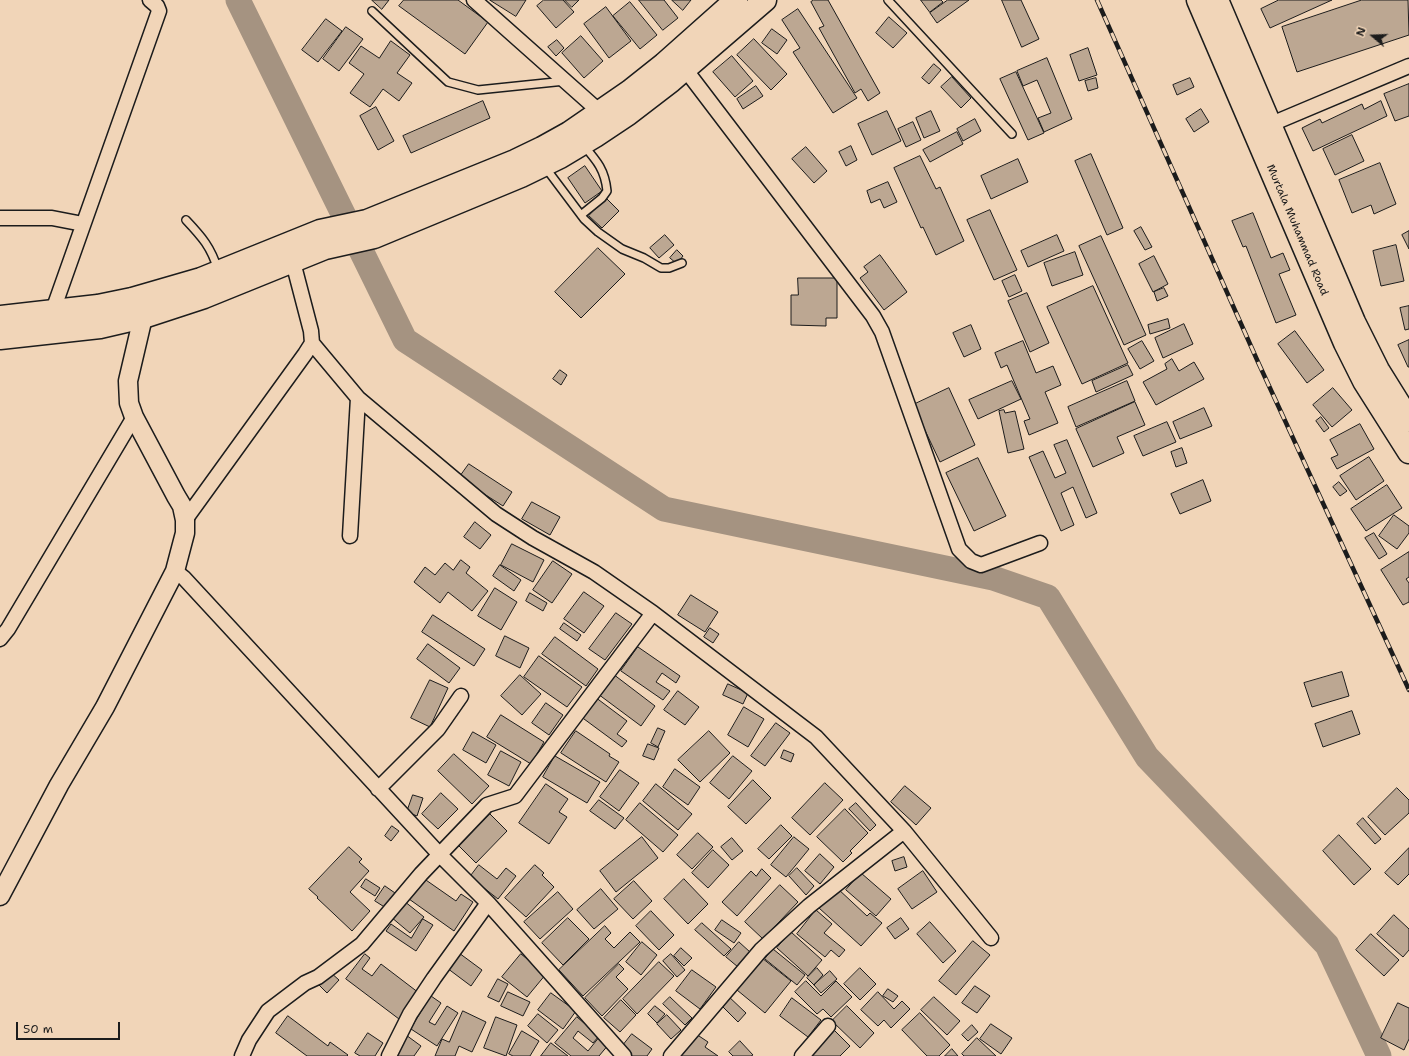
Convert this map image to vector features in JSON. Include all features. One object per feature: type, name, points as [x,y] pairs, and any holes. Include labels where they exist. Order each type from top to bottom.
[{"type":"main road","points":[[540,158],[569,133],[630,91],[664,64],[736,0]]},
{"type":"main road","points":[[0,317],[98,306],[152,294],[322,239],[370,229],[515,161],[540,158],[583,144],[628,114],[685,69],[765,0]]},
{"type":"main road","name":"Murtala Muhammad Road","points":[[1198,0],[1345,343],[1364,381],[1409,452]]},
{"type":"main road","name":"Murtala Muhammad Road","points":[[1217,0],[1354,322],[1378,370],[1409,420]]},
{"type":"main road","points":[[0,338],[100,327],[143,317],[204,297],[293,262],[322,239]]},
{"type":"street","points":[[52,312],[159,11],[158,6],[150,0]]},
{"type":"street","points":[[474,0],[600,112]]},
{"type":"street","points":[[1269,125],[1409,66]]},
{"type":"street","points":[[685,69],[873,316],[882,332],[959,549],[972,561],[981,565],[1040,543]]},
{"type":"street","points":[[0,218],[52,218],[83,224]]},
{"type":"street","points":[[293,262],[311,331],[312,343],[358,398],[496,514],[533,538],[594,572],[653,613],[816,737],[904,831],[991,938]]},
{"type":"street","points":[[0,896],[59,785],[105,707],[175,571],[185,533],[185,520],[182,506],[134,417],[129,403],[128,381],[143,317],[152,294]]},
{"type":"street","points":[[185,520],[312,343]]},
{"type":"street","points":[[350,536],[358,398]]},
{"type":"street","points":[[0,639],[8,629],[134,417]]},
{"type":"street","points":[[175,571],[184,578],[440,856],[488,903],[624,1056]]},
{"type":"street","points":[[242,1056],[249,1040],[268,1011],[305,983],[318,977],[362,944],[421,874],[488,805],[515,796],[653,613]]},
{"type":"street","points":[[378,789],[438,729],[461,696]]},
{"type":"street","points":[[671,1056],[761,950],[809,906],[904,831]]},
{"type":"street","points":[[390,1056],[410,1014],[488,903]]},
{"type":"street","points":[[802,1056],[828,1026]]},
{"type":"lane","points":[[888,0],[1012,134]]},
{"type":"lane","points":[[372,11],[448,82],[478,90],[565,81]]},
{"type":"lane","points":[[581,215],[602,198],[607,191],[606,179],[599,163],[583,144]]},
{"type":"lane","points":[[540,158],[581,215],[598,232],[622,249],[644,258],[661,268],[669,268],[682,263]]},
{"type":"lane","points":[[186,220],[214,255],[219,272]]},
{"type":"building","points":[[372,0],[389,0],[382,9]]},
{"type":"building","points":[[404,0],[458,0],[488,22],[465,54],[399,6]]},
{"type":"building","points":[[490,0],[526,0],[516,16]]},
{"type":"building","points":[[544,0],[563,0],[574,12],[556,28],[537,6]]},
{"type":"building","points":[[565,0],[579,0],[572,7]]},
{"type":"building","points":[[639,0],[664,0],[678,18],[663,30]]},
{"type":"building","points":[[672,0],[691,0],[683,10]]},
{"type":"building","points":[[814,0],[828,0],[880,93],[868,101],[861,89],[855,93],[819,28],[824,26],[811,2]]},
{"type":"building","points":[[921,0],[941,0],[943,2],[930,12]]},
{"type":"building","points":[[948,0],[969,0],[937,23],[930,13]]},
{"type":"building","points":[[1002,0],[1021,0],[1039,39],[1022,47]]},
{"type":"building","points":[[1279,0],[1332,0],[1270,28],[1261,9]]},
{"type":"building","points":[[1362,0],[1408,0],[1409,35],[1297,72],[1282,27]]},
{"type":"building","points":[[630,2],[657,35],[640,49],[613,16]]},
{"type":"building","points":[[606,7],[631,41],[609,58],[584,24]]},
{"type":"building","points":[[798,9],[857,98],[833,113],[793,52],[800,48],[782,20]]},
{"type":"building","points":[[889,17],[907,33],[893,48],[876,33]]},
{"type":"building","points":[[326,19],[342,31],[318,62],[302,50]]},
{"type":"building","points":[[346,27],[363,39],[339,71],[323,59]]},
{"type":"building","points":[[772,29],[787,40],[777,54],[762,43]]},
{"type":"building","points":[[581,36],[603,61],[584,78],[562,53]]},
{"type":"building","points":[[754,39],[787,74],[771,90],[737,55]]},
{"type":"building","points":[[557,40],[564,48],[556,56],[548,47]]},
{"type":"building","points":[[391,41],[410,55],[397,73],[412,83],[399,101],[383,89],[370,107],[350,93],[364,74],[349,63],[361,46],[379,58]]},
{"type":"building","points":[[1088,48],[1097,75],[1079,81],[1070,55]]},
{"type":"building","points":[[732,56],[753,81],[735,97],[713,72]]},
{"type":"building","points":[[1047,58],[1072,119],[1044,132],[1038,118],[1051,113],[1037,80],[1023,86],[1017,71]]},
{"type":"building","points":[[934,64],[941,70],[929,84],[922,78]]},
{"type":"building","points":[[1016,72],[1044,133],[1028,140],[1000,79]]},
{"type":"building","points":[[952,77],[971,98],[961,108],[941,87]]},
{"type":"building","points":[[1096,78],[1098,88],[1088,91],[1085,81]]},
{"type":"building","points":[[1190,78],[1194,87],[1177,95],[1173,85]]},
{"type":"building","points":[[1409,84],[1409,116],[1395,121],[1384,94]]},
{"type":"building","points":[[756,86],[763,96],[743,109],[737,99]]},
{"type":"building","points":[[483,101],[490,118],[411,153],[403,136]]},
{"type":"building","points":[[1381,101],[1387,116],[1313,151],[1302,128],[1320,119],[1322,123],[1362,104],[1364,109]]},
{"type":"building","points":[[376,107],[394,141],[378,150],[360,116]]},
{"type":"building","points":[[1201,109],[1209,122],[1194,132],[1186,119]]},
{"type":"building","points":[[887,111],[901,141],[872,155],[858,124]]},
{"type":"building","points":[[931,111],[940,131],[924,138],[916,118]]},
{"type":"building","points":[[975,119],[981,131],[963,141],[957,129]]},
{"type":"building","points":[[913,122],[921,140],[906,147],[898,129]]},
{"type":"building","points":[[957,132],[963,144],[930,162],[923,150]]},
{"type":"building","points":[[1352,135],[1364,161],[1335,175],[1323,149]]},
{"type":"building","points":[[851,146],[857,160],[846,166],[839,152]]},
{"type":"building","points":[[806,147],[827,171],[814,183],[792,159]]},
{"type":"building","points":[[1091,154],[1123,228],[1107,235],[1075,161]]},
{"type":"building","points":[[920,156],[936,189],[940,187],[964,241],[936,255],[923,227],[921,228],[894,168]]},
{"type":"building","points":[[1018,159],[1028,182],[991,199],[981,176]]},
{"type":"building","points":[[1380,163],[1396,204],[1374,214],[1371,205],[1352,213],[1339,180]]},
{"type":"building","points":[[585,166],[602,191],[585,203],[568,178]]},
{"type":"building","points":[[888,182],[897,202],[884,208],[880,199],[871,203],[867,191]]},
{"type":"building","points":[[606,198],[619,211],[602,228],[589,216]]},
{"type":"building","points":[[990,210],[1017,270],[994,280],[967,220]]},
{"type":"building","points":[[1253,213],[1271,258],[1283,253],[1290,270],[1279,274],[1296,315],[1276,323],[1246,246],[1243,247],[1232,221]]},
{"type":"building","points":[[1141,227],[1152,247],[1145,250],[1134,231]]},
{"type":"building","points":[[1409,231],[1409,249],[1402,235]]},
{"type":"building","points":[[665,235],[674,245],[659,258],[650,248]]},
{"type":"building","points":[[1057,235],[1064,251],[1028,267],[1021,251]]},
{"type":"building","points":[[1101,236],[1146,335],[1124,345],[1079,246]]},
{"type":"building","points":[[1396,245],[1404,281],[1381,286],[1373,251]]},
{"type":"building","points":[[598,248],[625,274],[581,318],[555,292]]},
{"type":"building","points":[[677,250],[683,256],[677,264],[670,258]]},
{"type":"building","points":[[1075,252],[1083,275],[1052,286],[1044,263]]},
{"type":"building","points":[[880,255],[907,292],[884,310],[860,278],[868,272],[864,267]]},
{"type":"building","points":[[1154,256],[1168,284],[1153,292],[1139,264]]},
{"type":"building","points":[[1015,275],[1022,291],[1009,297],[1002,281]]},
{"type":"building","points":[[798,278],[837,278],[837,318],[826,318],[826,326],[791,325],[791,295],[798,295]]},
{"type":"building","points":[[1093,286],[1128,363],[1082,384],[1047,307]]},
{"type":"building","points":[[1164,288],[1168,296],[1157,301],[1154,292]]},
{"type":"building","points":[[1027,293],[1049,343],[1030,352],[1008,301]]},
{"type":"building","points":[[1409,306],[1409,329],[1405,330],[1400,308]]},
{"type":"building","points":[[1168,319],[1170,328],[1150,334],[1148,325]]},
{"type":"building","points":[[1184,324],[1193,344],[1163,358],[1155,338]]},
{"type":"building","points":[[971,325],[981,349],[964,357],[953,333]]},
{"type":"building","points":[[1295,331],[1324,370],[1307,383],[1278,344]]},
{"type":"building","points":[[1409,340],[1409,367],[1408,367],[1398,345]]},
{"type":"building","points":[[1023,341],[1036,373],[1053,366],[1061,385],[1045,392],[1058,423],[1029,435],[1024,421],[1030,419],[1007,365],[1001,368],[995,353]]},
{"type":"building","points":[[1142,341],[1154,361],[1140,369],[1128,349]]},
{"type":"building","points":[[1172,359],[1179,371],[1194,362],[1204,379],[1156,405],[1143,382],[1167,369],[1165,364]]},
{"type":"building","points":[[1128,365],[1133,375],[1096,392],[1092,381]]},
{"type":"building","points":[[560,370],[567,375],[561,385],[553,379]]},
{"type":"building","points":[[1012,381],[1021,399],[978,419],[969,400]]},
{"type":"building","points":[[1127,381],[1135,401],[1076,427],[1068,407]]},
{"type":"building","points":[[949,388],[975,445],[940,462],[913,405]]},
{"type":"building","points":[[1333,388],[1352,410],[1332,427],[1313,405]]},
{"type":"building","points":[[1135,402],[1145,425],[1117,437],[1124,453],[1093,467],[1076,429]]},
{"type":"building","points":[[1204,408],[1212,426],[1180,439],[1173,422]]},
{"type":"building","points":[[1004,410],[1005,413],[1015,411],[1024,449],[1008,453],[999,411]]},
{"type":"building","points":[[1321,417],[1329,428],[1324,432],[1316,421]]},
{"type":"building","points":[[1167,422],[1176,442],[1143,456],[1134,436]]},
{"type":"building","points":[[1360,424],[1374,449],[1337,469],[1331,458],[1338,455],[1330,440]]},
{"type":"building","points":[[1067,440],[1097,513],[1086,518],[1073,487],[1061,493],[1074,525],[1061,531],[1029,457],[1043,451],[1055,478],[1066,473],[1054,445]]},
{"type":"building","points":[[1182,448],[1187,463],[1176,467],[1171,452]]},
{"type":"building","points":[[1369,457],[1384,481],[1356,500],[1340,476]]},
{"type":"building","points":[[978,458],[1006,516],[974,531],[946,473]]},
{"type":"building","points":[[469,464],[512,492],[503,506],[459,478]]},
{"type":"building","points":[[1203,480],[1211,501],[1180,514],[1171,494]]},
{"type":"building","points":[[1339,482],[1347,491],[1340,496],[1333,487]]},
{"type":"building","points":[[1387,485],[1402,508],[1366,531],[1351,509]]},
{"type":"building","points":[[532,502],[560,517],[550,535],[522,519]]},
{"type":"building","points":[[1394,515],[1409,526],[1409,533],[1397,549],[1379,536]]},
{"type":"building","points":[[475,522],[491,535],[480,549],[464,537]]},
{"type":"building","points":[[1374,533],[1387,554],[1379,559],[1365,538]]},
{"type":"building","points":[[512,544],[544,560],[533,582],[501,565]]},
{"type":"building","points":[[1409,552],[1409,577],[1406,579],[1409,583],[1409,602],[1403,605],[1381,570]]},
{"type":"building","points":[[461,560],[470,567],[466,573],[488,591],[472,611],[448,592],[440,603],[414,582],[425,567],[435,575],[445,563],[453,570]]},
{"type":"building","points":[[553,561],[572,574],[552,603],[533,590]]},
{"type":"building","points":[[500,565],[521,580],[514,591],[493,576]]},
{"type":"building","points":[[495,588],[517,602],[501,630],[478,616]]},
{"type":"building","points":[[584,592],[604,606],[584,633],[564,619]]},
{"type":"building","points":[[530,593],[547,603],[543,611],[526,601]]},
{"type":"building","points":[[691,595],[718,612],[705,632],[678,615]]},
{"type":"building","points":[[616,613],[632,624],[605,660],[589,649]]},
{"type":"building","points":[[433,615],[485,649],[474,666],[422,632]]},
{"type":"building","points":[[564,623],[581,635],[577,641],[560,629]]},
{"type":"building","points":[[710,628],[719,634],[713,643],[704,637]]},
{"type":"building","points":[[505,636],[529,648],[520,668],[496,656]]},
{"type":"building","points":[[555,637],[598,669],[586,686],[542,654]]},
{"type":"building","points":[[428,644],[460,668],[449,683],[417,659]]},
{"type":"building","points":[[638,647],[680,676],[676,683],[662,673],[656,682],[670,691],[663,700],[621,671]]},
{"type":"building","points":[[539,656],[582,687],[567,707],[524,677]]},
{"type":"building","points":[[1342,672],[1349,696],[1312,707],[1304,683]]},
{"type":"building","points":[[613,674],[655,706],[641,726],[598,694]]},
{"type":"building","points":[[520,675],[541,694],[522,715],[501,696]]},
{"type":"building","points":[[430,680],[448,688],[430,727],[411,718]]},
{"type":"building","points":[[728,684],[748,693],[743,704],[723,695]]},
{"type":"building","points":[[678,691],[699,707],[685,725],[664,710]]},
{"type":"building","points":[[595,697],[627,721],[617,734],[627,741],[622,747],[580,716]]},
{"type":"building","points":[[546,703],[563,715],[549,735],[532,723]]},
{"type":"building","points":[[744,707],[764,719],[748,747],[728,735]]},
{"type":"building","points":[[1352,711],[1360,734],[1323,747],[1315,724]]},
{"type":"building","points":[[501,715],[544,742],[531,764],[487,737]]},
{"type":"building","points":[[776,723],[790,733],[765,766],[751,756]]},
{"type":"building","points":[[658,728],[665,731],[658,747],[651,743]]},
{"type":"building","points":[[576,731],[610,754],[609,756],[619,762],[606,782],[561,753]]},
{"type":"building","points":[[709,731],[730,753],[700,782],[678,760]]},
{"type":"building","points":[[473,732],[496,745],[486,763],[463,750]]},
{"type":"building","points":[[648,744],[659,748],[654,760],[643,756]]},
{"type":"building","points":[[784,750],[794,754],[791,762],[781,758]]},
{"type":"building","points":[[501,751],[521,762],[509,786],[488,775]]},
{"type":"building","points":[[454,754],[489,786],[472,804],[438,771]]},
{"type":"building","points":[[555,756],[600,782],[587,803],[543,777]]},
{"type":"building","points":[[733,756],[752,771],[729,799],[710,783]]},
{"type":"building","points":[[675,769],[700,787],[688,805],[663,787]]},
{"type":"building","points":[[620,770],[639,783],[619,811],[600,797]]},
{"type":"building","points":[[753,780],[771,798],[746,824],[728,807]]},
{"type":"building","points":[[825,783],[843,800],[810,835],[792,818]]},
{"type":"building","points":[[546,784],[568,799],[559,812],[567,817],[549,844],[519,823]]},
{"type":"building","points":[[656,784],[692,814],[678,830],[643,801]]},
{"type":"building","points":[[905,786],[931,808],[916,825],[891,802]]},
{"type":"building","points":[[1397,788],[1409,800],[1409,813],[1385,835],[1368,817]]},
{"type":"building","points":[[441,793],[458,809],[438,829],[422,814]]},
{"type":"building","points":[[413,795],[423,798],[417,816],[407,812]]},
{"type":"building","points":[[599,800],[624,818],[615,829],[590,811]]},
{"type":"building","points":[[640,803],[678,835],[663,852],[626,820]]},
{"type":"building","points":[[856,803],[876,825],[870,831],[849,809]]},
{"type":"building","points":[[845,809],[868,833],[850,851],[852,853],[843,862],[817,837]]},
{"type":"building","points":[[490,814],[507,831],[476,863],[459,846]]},
{"type":"building","points":[[1363,818],[1381,839],[1375,844],[1357,824]]},
{"type":"building","points":[[781,825],[792,836],[769,859],[758,849]]},
{"type":"building","points":[[392,826],[399,831],[391,841],[385,836]]},
{"type":"building","points":[[698,833],[713,847],[692,869],[677,855]]},
{"type":"building","points":[[1339,835],[1371,869],[1354,885],[1323,851]]},
{"type":"building","points":[[642,837],[658,858],[616,892],[600,871]]},
{"type":"building","points":[[794,837],[809,849],[786,877],[771,865]]},
{"type":"building","points":[[732,838],[743,851],[732,860],[721,847]]},
{"type":"building","points":[[349,847],[362,859],[359,862],[369,871],[350,892],[370,911],[352,931],[309,889]]},
{"type":"building","points":[[1409,848],[1409,874],[1398,885],[1385,873]]},
{"type":"building","points":[[713,850],[729,865],[708,888],[692,873]]},
{"type":"building","points":[[820,854],[834,867],[820,884],[805,871]]},
{"type":"building","points":[[904,857],[907,867],[895,871],[892,861]]},
{"type":"building","points":[[479,865],[497,879],[506,868],[516,876],[498,899],[470,877]]},
{"type":"building","points":[[535,865],[544,873],[542,875],[554,887],[526,917],[505,898]]},
{"type":"building","points":[[797,868],[814,886],[806,895],[789,876]]},
{"type":"building","points":[[762,869],[771,878],[737,916],[722,902],[751,871],[756,876]]},
{"type":"building","points":[[923,871],[937,892],[912,909],[898,889]]},
{"type":"building","points":[[861,873],[891,899],[876,916],[846,890]]},
{"type":"building","points":[[423,878],[456,901],[461,894],[473,902],[454,931],[409,899]]},
{"type":"building","points":[[366,879],[380,888],[375,896],[361,887]]},
{"type":"building","points":[[684,879],[708,904],[688,924],[664,899]]},
{"type":"building","points":[[634,881],[652,901],[633,919],[614,899]]},
{"type":"building","points":[[780,885],[798,902],[763,939],[745,922]]},
{"type":"building","points":[[385,886],[395,893],[386,908],[375,901]]},
{"type":"building","points":[[837,888],[867,916],[870,913],[882,923],[861,946],[819,908]]},
{"type":"building","points":[[601,889],[618,909],[594,929],[577,910]]},
{"type":"building","points":[[558,892],[573,909],[540,939],[524,922]]},
{"type":"building","points":[[404,901],[424,917],[410,933],[391,917]]},
{"type":"building","points":[[816,910],[832,924],[824,933],[845,950],[839,957],[831,950],[825,957],[797,934]]},
{"type":"building","points":[[651,911],[674,935],[659,950],[636,926]]},
{"type":"building","points":[[1394,915],[1409,929],[1409,950],[1403,957],[1377,934]]},
{"type":"building","points":[[568,918],[589,939],[563,965],[542,943]]},
{"type":"building","points":[[901,918],[909,929],[895,939],[887,928]]},
{"type":"building","points":[[423,919],[433,925],[416,951],[386,931],[391,924],[411,938]]},
{"type":"building","points":[[722,920],[741,933],[734,943],[715,930]]},
{"type":"building","points":[[930,922],[956,951],[943,963],[917,934]]},
{"type":"building","points":[[702,923],[731,949],[724,956],[695,930]]},
{"type":"building","points":[[605,926],[611,933],[605,939],[614,948],[630,932],[640,942],[583,996],[559,970]]},
{"type":"building","points":[[791,932],[822,960],[808,976],[777,948]]},
{"type":"building","points":[[1371,934],[1399,960],[1384,976],[1356,950]]},
{"type":"building","points":[[973,941],[990,955],[956,995],[939,981]]},
{"type":"building","points":[[642,942],[657,955],[641,975],[626,962]]},
{"type":"building","points":[[739,942],[750,952],[738,967],[726,957]]},
{"type":"building","points":[[681,948],[692,958],[684,966],[674,956]]},
{"type":"building","points":[[773,949],[805,975],[797,985],[765,959]]},
{"type":"building","points":[[459,953],[482,970],[471,986],[447,968]]},
{"type":"building","points":[[365,954],[370,958],[362,969],[372,976],[381,964],[419,993],[399,1019],[346,979]]},
{"type":"building","points":[[521,954],[546,974],[527,997],[502,977]]},
{"type":"building","points":[[671,954],[685,970],[677,977],[663,961]]},
{"type":"building","points":[[762,958],[791,981],[765,1013],[737,990]]},
{"type":"building","points":[[659,962],[674,976],[637,1014],[623,999]]},
{"type":"building","points":[[619,964],[624,969],[616,977],[628,989],[602,1016],[585,998]]},
{"type":"building","points":[[817,968],[823,975],[814,985],[807,978]]},
{"type":"building","points":[[860,968],[876,984],[860,1000],[844,984]]},
{"type":"building","points":[[692,970],[716,987],[700,1009],[676,991]]},
{"type":"building","points":[[830,971],[837,979],[821,993],[814,985]]},
{"type":"building","points":[[330,972],[339,980],[327,993],[319,985]]},
{"type":"building","points":[[498,979],[508,984],[499,1002],[488,997]]},
{"type":"building","points":[[806,981],[821,996],[836,981],[852,997],[831,1017],[823,1009],[817,1014],[795,992]]},
{"type":"building","points":[[975,986],[990,996],[977,1013],[962,1003]]},
{"type":"building","points":[[888,989],[898,996],[893,1002],[883,996]]},
{"type":"building","points":[[508,992],[530,1002],[523,1016],[501,1006]]},
{"type":"building","points":[[878,992],[894,1009],[902,1001],[910,1009],[891,1028],[884,1020],[878,1026],[861,1010]]},
{"type":"building","points":[[551,993],[576,1011],[563,1029],[538,1010]]},
{"type":"building","points":[[726,994],[746,1013],[738,1022],[718,1002]]},
{"type":"building","points":[[431,996],[441,1003],[429,1022],[435,1025],[447,1006],[458,1013],[437,1046],[411,1029]]},
{"type":"building","points":[[670,997],[692,1018],[685,1025],[663,1004]]},
{"type":"building","points":[[934,997],[960,1021],[947,1035],[921,1010]]},
{"type":"building","points":[[792,998],[821,1020],[808,1037],[780,1016]]},
{"type":"building","points":[[621,1000],[636,1015],[620,1032],[604,1018]]},
{"type":"building","points":[[1398,1003],[1409,1008],[1409,1039],[1404,1050],[1381,1038]]},
{"type":"building","points":[[655,1006],[665,1014],[657,1023],[648,1014]]},
{"type":"building","points":[[847,1006],[874,1033],[860,1048],[832,1021]]},
{"type":"building","points":[[463,1011],[486,1022],[472,1052],[459,1046],[455,1056],[435,1056],[442,1039],[449,1042]]},
{"type":"building","points":[[920,1013],[950,1045],[939,1056],[927,1056],[902,1030]]},
{"type":"building","points":[[538,1014],[558,1030],[547,1043],[528,1026]]},
{"type":"building","points":[[667,1015],[681,1030],[671,1039],[657,1024]]},
{"type":"building","points":[[288,1016],[328,1046],[330,1042],[348,1055],[307,1056],[276,1033]]},
{"type":"building","points":[[496,1017],[517,1025],[506,1056],[484,1048]]},
{"type":"building","points":[[577,1017],[599,1036],[593,1043],[578,1031],[573,1038],[588,1051],[600,1036],[609,1044],[599,1056],[571,1056],[555,1043]]},
{"type":"building","points":[[991,1024],[1012,1038],[1001,1054],[980,1039]]},
{"type":"building","points":[[972,1025],[978,1032],[968,1041],[962,1035]]},
{"type":"building","points":[[833,1029],[850,1046],[840,1056],[813,1056],[810,1053]]},
{"type":"building","points":[[522,1031],[539,1041],[530,1056],[513,1056],[509,1054]]},
{"type":"building","points":[[693,1032],[708,1042],[705,1047],[718,1056],[677,1056]]},
{"type":"building","points":[[368,1033],[383,1043],[375,1056],[360,1056],[355,1053]]},
{"type":"building","points":[[632,1034],[652,1049],[647,1056],[631,1056],[621,1048]]},
{"type":"building","points":[[406,1035],[421,1046],[414,1056],[391,1056]]},
{"type":"building","points":[[977,1038],[996,1056],[964,1056],[962,1054]]},
{"type":"building","points":[[740,1041],[753,1055],[733,1056],[729,1052]]},
{"type":"building","points":[[551,1043],[568,1056],[541,1056]]},
{"type":"building","points":[[952,1049],[958,1056],[945,1056]]},
{"type":"waterway","points":[[238,0],[405,340],[664,509],[993,578],[1048,597],[1147,757],[1327,945],[1379,1056]]},
{"type":"railway","points":[[1097,0],[1258,362],[1409,690]]}]
